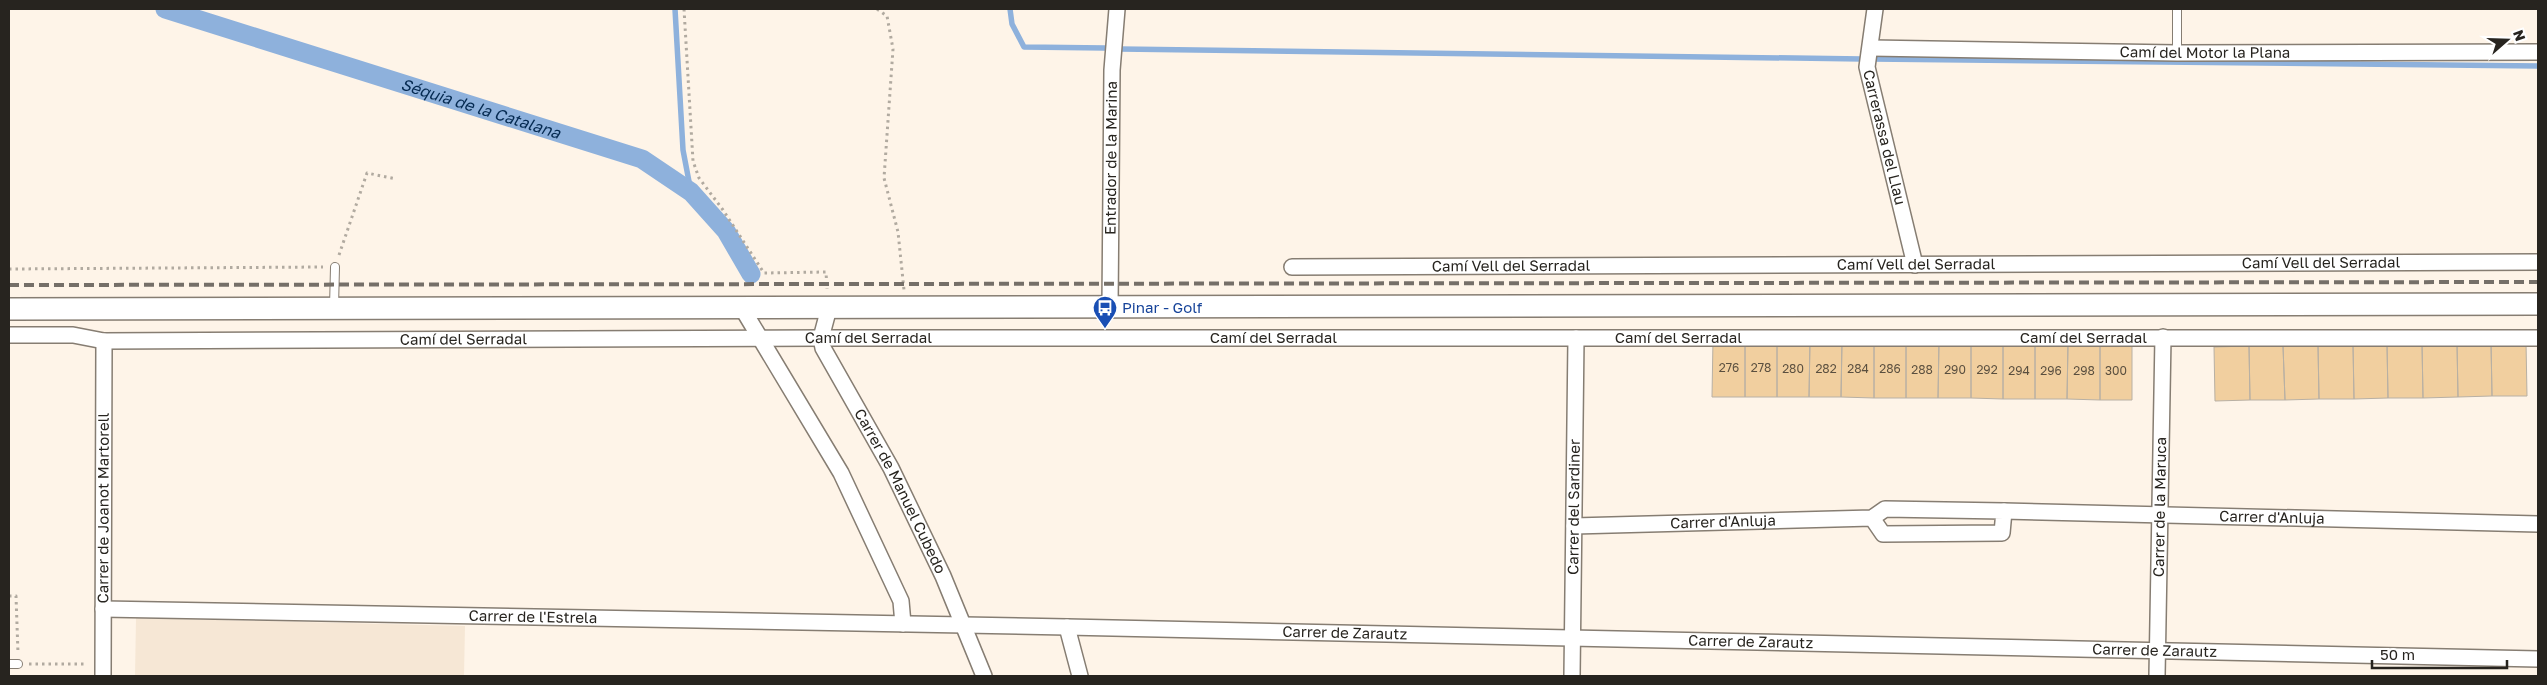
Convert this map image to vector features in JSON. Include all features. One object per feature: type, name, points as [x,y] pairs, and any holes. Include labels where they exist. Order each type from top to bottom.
[{"type":"street","name":"Entrador de la Marina","points":[[1110,307],[1112,70],[1117,9]]},
{"type":"street","name":"Carrerassa del Llau","points":[[1875,9],[1867,67],[1915,265]]},
{"type":"street","name":"Camí del Motor la Plana","points":[[1871,48],[2177,53],[2538,52]]},
{"type":"street","name":"Camí Vell del Serradal","points":[[1292,267],[2538,262]]},
{"type":"street","name":"Camí del Serradal","points":[[9,309],[2538,304]]},
{"type":"street","points":[[742,308],[841,473],[901,600],[904,624]]},
{"type":"street","points":[[821,338],[829,308]]},
{"type":"street","name":"Camí del Serradal","points":[[9,335],[73,335],[104,341],[761,338],[2538,338]]},
{"type":"street","name":"Carrer de Manuel Cubedo","points":[[821,338],[824,348],[892,468],[943,576],[984,676]]},
{"type":"street","name":"Carrer del Sardiner","points":[[1572,676],[1576,338]]},
{"type":"street","name":"Carrer de la Maruca","points":[[2157,676],[2163,338]]},
{"type":"street","name":"Carrer de Joanot Martorell","points":[[103,676],[104,341]]},
{"type":"street","name":"Carrer d'Anluja","points":[[1574,526],[1872,518],[1884,509],[2538,524]]},
{"type":"street","points":[[1872,518],[1883,534],[2002,533],[2004,511]]},
{"type":"street","name":"Carrer de l'Estrela","points":[[103,610],[962,625]]},
{"type":"street","name":"Carrer de Zarautz","points":[[962,625],[2538,659]]},
{"type":"street","points":[[1067,627],[1080,676]]},
{"type":"lane","points":[[2177,9],[2177,53]]},
{"type":"lane","points":[[334,267],[334,308]]},
{"type":"lane","points":[[9,664],[18,664]]},
{"type":"path","points":[[684,9],[693,160],[699,178],[723,210],[764,273],[826,272],[829,308]]},
{"type":"path","points":[[876,9],[887,16],[894,49],[884,178],[898,232],[906,307]]},
{"type":"path","points":[[9,269],[334,267],[367,173],[396,179]]},
{"type":"path","points":[[9,596],[16,596],[18,664],[84,664]]},
{"type":"shaded area","points":[[136,618],[465,626],[464,676],[135,676]]},
{"type":"building","points":[[1713,339],[1745,340],[1745,397],[1712,397]]},
{"type":"building","points":[[1745,340],[1777,340],[1777,397],[1745,397]]},
{"type":"building","points":[[1777,340],[1810,340],[1809,397],[1777,397]]},
{"type":"building","points":[[1810,340],[1842,341],[1841,397],[1809,397]]},
{"type":"building","points":[[1842,341],[1874,341],[1874,398],[1841,397]]},
{"type":"building","points":[[1874,341],[1906,341],[1906,398],[1874,398]]},
{"type":"building","points":[[1906,341],[1939,341],[1938,398],[1906,398]]},
{"type":"building","points":[[1939,341],[1971,342],[1971,398],[1938,398]]},
{"type":"building","points":[[1971,342],[2003,342],[2003,399],[1971,398]]},
{"type":"building","points":[[2003,342],[2035,342],[2035,399],[2003,399]]},
{"type":"building","points":[[2035,342],[2068,343],[2067,399],[2035,399]]},
{"type":"building","points":[[2491,342],[2492,396],[2458,397],[2457,343]]},
{"type":"building","points":[[2491,342],[2526,342],[2527,396],[2492,396]]},
{"type":"building","points":[[2068,343],[2100,343],[2100,400],[2067,399]]},
{"type":"building","points":[[2100,343],[2132,343],[2132,400],[2100,400]]},
{"type":"building","points":[[2422,343],[2423,398],[2388,398],[2387,344]]},
{"type":"building","points":[[2422,343],[2457,343],[2458,397],[2423,398]]},
{"type":"building","points":[[2387,344],[2388,398],[2354,399],[2353,345]]},
{"type":"building","points":[[2318,345],[2319,399],[2285,400],[2283,346]]},
{"type":"building","points":[[2318,345],[2353,345],[2354,399],[2319,399]]},
{"type":"building","points":[[2249,346],[2250,400],[2215,401],[2214,347]]},
{"type":"building","points":[[2249,346],[2283,346],[2285,400],[2250,400]]},
{"type":"waterway","name":"Séquia de la Catalana","points":[[165,9],[642,159],[691,192],[726,231],[751,274]]},
{"type":"waterway","points":[[675,9],[683,150],[691,192]]},
{"type":"waterway","points":[[1010,9],[1012,24],[1024,47],[1105,48]]},
{"type":"waterway","points":[[1120,49],[1862,59]]},
{"type":"waterway","points":[[1872,59],[2538,66]]},
{"type":"railway","points":[[9,285],[2538,282]]},
{"type":"place","name":"Pinar - Golf","points":[[1105,329]]}]
